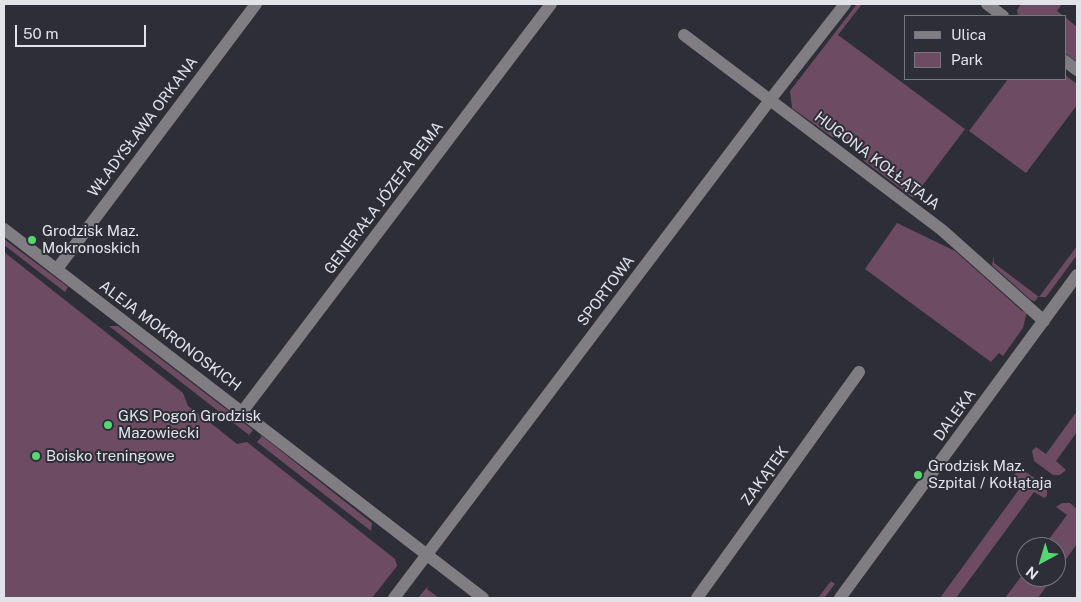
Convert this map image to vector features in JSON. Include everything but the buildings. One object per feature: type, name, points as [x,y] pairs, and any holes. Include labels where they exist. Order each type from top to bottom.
[{"type":"street","name":"WŁADYSŁAWA ORKANA","points":[[57,270],[256,4]]},
{"type":"street","name":"GENERAŁA JÓZEFA BEMA","points":[[242,412],[551,4]]},
{"type":"street","name":"SPORTOWA","points":[[394,598],[770,100],[845,4]]},
{"type":"street","points":[[987,4],[1003,15]]},
{"type":"street","name":"HUGONA KOŁŁĄTAJA","points":[[684,35],[942,230],[1044,321]]},
{"type":"street","points":[[1066,62],[1077,70]]},
{"type":"street","name":"ALEJA MOKRONOSKICH","points":[[4,229],[483,598]]},
{"type":"street","name":"DALEKA","points":[[840,598],[1077,275]]},
{"type":"street","name":"ZAKĄTEK","points":[[697,598],[859,372]]},
{"type":"green space","points":[[857,4],[862,4],[838,35],[965,129],[913,198],[864,161],[862,154],[840,137],[832,137],[792,108],[790,91]]},
{"type":"green space","points":[[1021,4],[1062,4],[1057,11],[1063,15],[1018,15],[1017,10]]},
{"type":"green space","points":[[1066,18],[1077,27],[1077,62],[1066,54]]},
{"type":"green space","points":[[1066,76],[1077,84],[1077,105],[1026,173],[969,131],[1007,80],[1066,80]]},
{"type":"green space","points":[[897,223],[955,251],[1022,311],[1027,312],[1023,328],[1003,356],[999,353],[991,362],[865,269]]},
{"type":"green space","points":[[4,239],[68,287],[65,292],[4,245]]},
{"type":"green space","points":[[1077,246],[1077,255],[1046,297],[1039,297]]},
{"type":"green space","name":"GKS Pogoń Grodzisk Mazowiecki","points":[[4,252],[183,393],[188,406],[237,444],[247,442],[395,559],[397,566],[372,598],[4,598]]},
{"type":"green space","points":[[994,256],[994,263],[1039,297],[1035,301],[1031,300],[992,265]]},
{"type":"green space","points":[[109,326],[118,326],[253,430],[249,435]]},
{"type":"green space","points":[[1077,411],[1077,432],[1056,461],[1066,470],[1060,475],[1053,475],[1034,461],[1032,451],[1036,447],[1046,454]]},
{"type":"green space","points":[[262,436],[372,523],[371,531],[257,442]]},
{"type":"green space","points":[[1024,471],[1044,484],[1047,488],[1047,496],[1044,498],[1034,492],[956,598],[940,598],[1023,484],[1014,475]]},
{"type":"green space","points":[[1062,503],[1070,503],[1077,509],[1077,544],[1066,559],[1066,537],[1050,537],[1067,515],[1056,507]]},
{"type":"green space","points":[[831,581],[835,584],[824,598],[818,598]]},
{"type":"green space","points":[[1016,583],[1016,587],[1046,587],[1038,598],[1005,598]]},
{"type":"green space","points":[[428,586],[427,589],[439,598],[418,598]]},
{"type":"place","name":"Grodzisk Maz. Mokronoskich","points":[[32,240]]},
{"type":"place","name":"GKS Pogoń Grodzisk Mazowiecki","points":[[108,425]]},
{"type":"place","name":"Boisko treningowe","points":[[36,456]]},
{"type":"place","name":"Grodzisk Maz. Szpital / Kołłątaja","points":[[918,475]]}]
